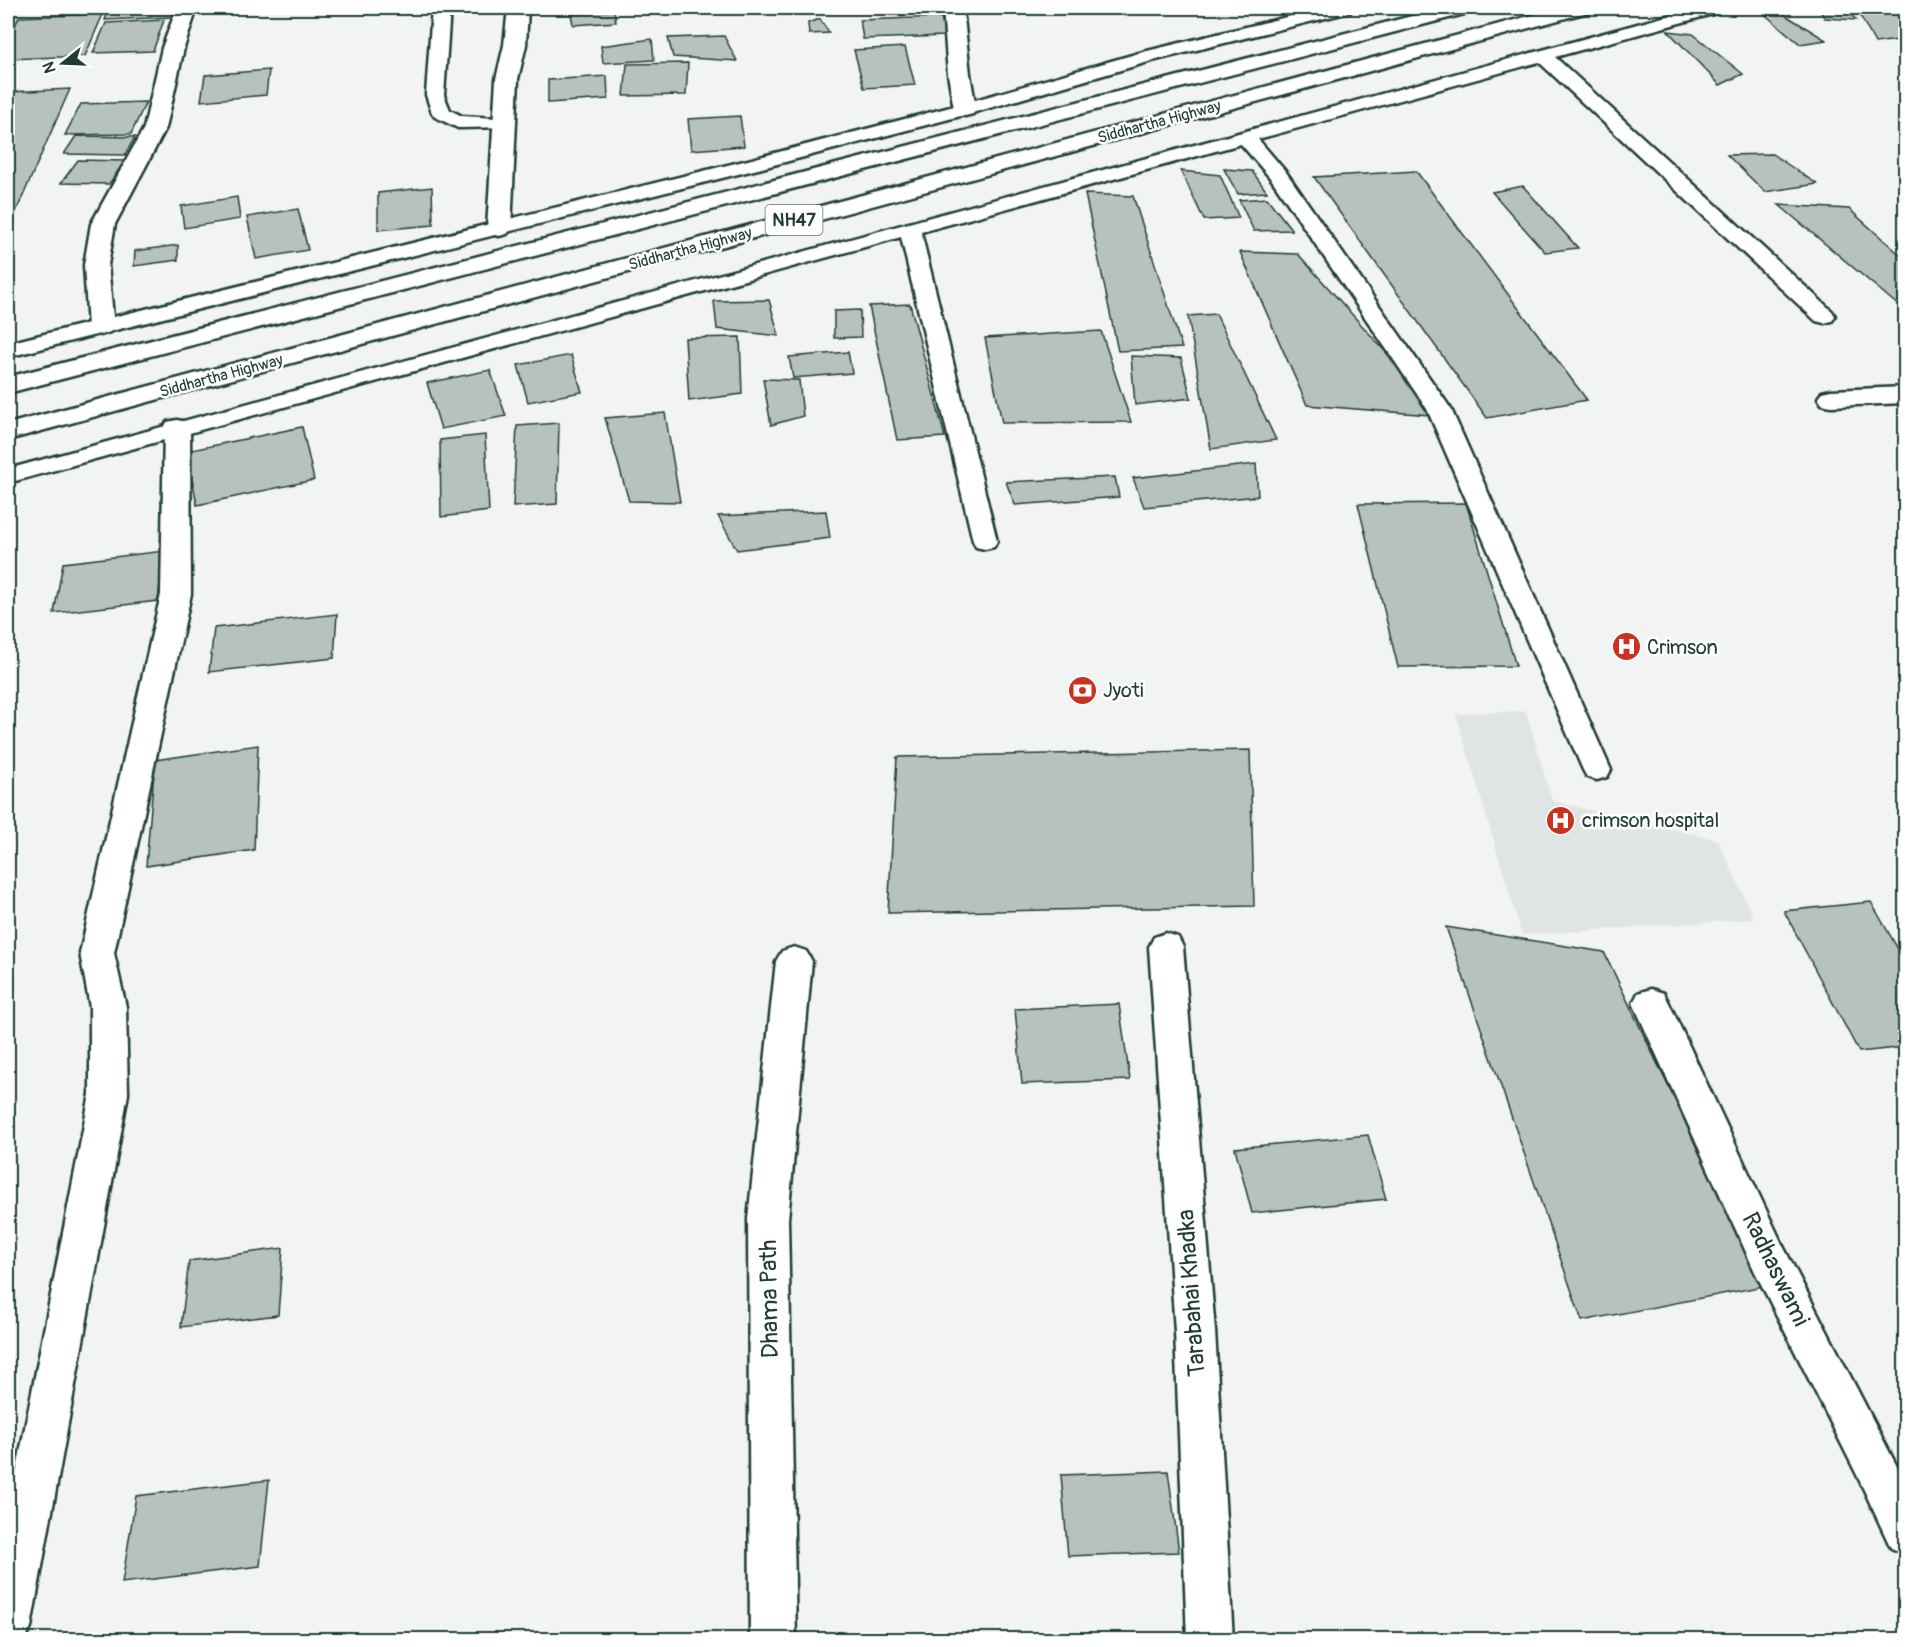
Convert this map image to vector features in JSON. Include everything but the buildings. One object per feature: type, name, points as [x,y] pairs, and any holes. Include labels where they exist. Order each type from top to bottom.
[{"type":"main road","points":[[101,327],[96,265],[104,224],[155,128],[173,48],[188,8]]},
{"type":"main road","points":[[499,229],[507,79],[515,45],[518,8]]},
{"type":"main road","points":[[953,8],[959,75],[965,109]]},
{"type":"main road","name":"Siddhartha Highway","points":[[8,385],[1465,8]]},
{"type":"main road","name":"Siddhartha Highway","points":[[8,432],[1581,8]]},
{"type":"main road","points":[[1180,81],[1211,107]]},
{"type":"main road","points":[[1831,398],[1905,395]]},
{"type":"main road","points":[[8,1627],[109,1094],[108,1007],[97,952],[176,594],[177,428]]},
{"type":"main road","name":"Tarabahai Khadka","points":[[1166,947],[1195,1331],[1210,1640]]},
{"type":"main road","name":"Dhama Path","points":[[773,1640],[768,1219],[794,961]]},
{"type":"main road","name":"Radhaswami","points":[[1651,1004],[1769,1259],[1872,1460],[1905,1533]]},
{"type":"lane","points":[[441,8],[435,95],[442,113],[458,122],[505,123]]},
{"type":"lane","points":[[8,350],[499,229],[965,109],[1146,57],[1344,8]]},
{"type":"lane","points":[[8,476],[1714,8]]},
{"type":"lane","points":[[1542,55],[1824,316]]},
{"type":"lane","points":[[1246,138],[1279,176],[1439,409],[1597,770]]},
{"type":"lane","points":[[910,230],[985,541]]},
{"type":"shaded area","name":"crimson hospital","points":[[1526,711],[1552,801],[1718,840],[1754,919],[1522,935],[1456,714]]},
{"type":"place","name":"Crimson","points":[[1626,647]]},
{"type":"place","name":"Jyoti","points":[[1082,690]]},
{"type":"place","name":"crimson hospital","points":[[1561,820]]}]
